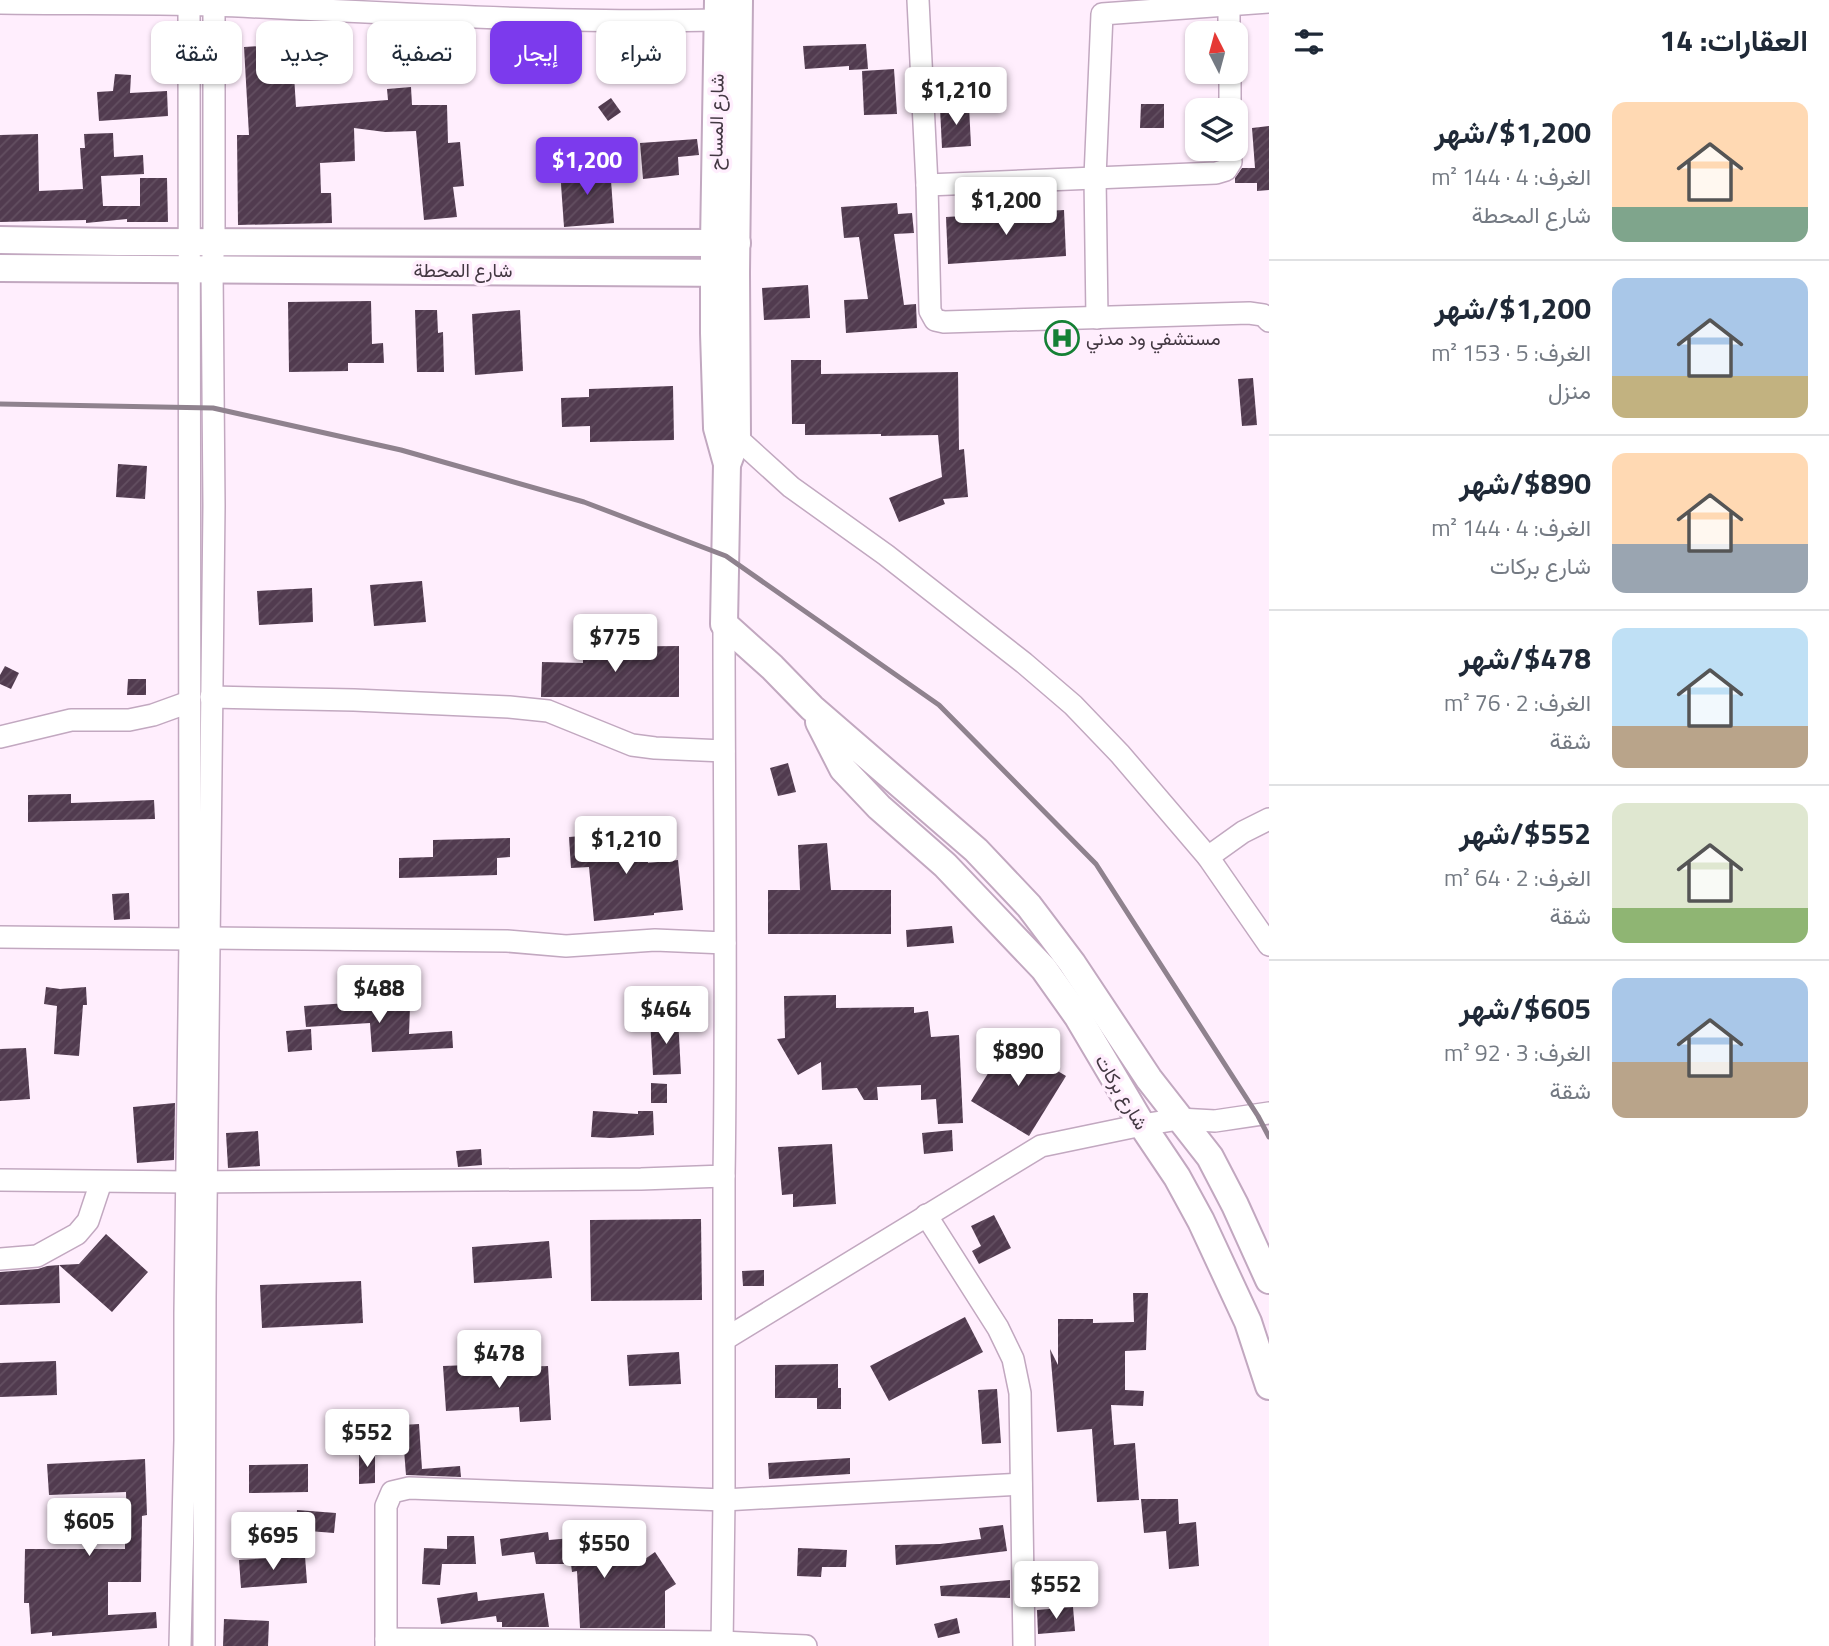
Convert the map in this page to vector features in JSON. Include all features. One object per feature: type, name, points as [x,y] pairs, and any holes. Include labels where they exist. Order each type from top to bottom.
[{"type":"main road","name":"شارع المساح","points":[[725,243],[739,0]]},
{"type":"main road","name":"شارع المساح","points":[[718,10],[725,243]]},
{"type":"main road","name":"شارع المحطة","points":[[0,240],[725,243]]},
{"type":"main road","points":[[724,624],[727,464],[725,243]]},
{"type":"main road","name":"شارع المحطة","points":[[0,268],[725,272]]},
{"type":"main road","name":"شارع بركات","points":[[724,624],[812,708],[976,850],[1029,906],[1072,963],[1149,1079],[1210,1157],[1269,1280]]},
{"type":"main road","name":"شارع بركات","points":[[812,708],[843,769],[879,807],[945,865],[1044,969],[1078,1017],[1142,1125],[1177,1177],[1201,1221],[1248,1322],[1269,1386]]},
{"type":"street","points":[[918,0],[930,311],[935,320],[944,322],[1249,313],[1263,315],[1269,321]]},
{"type":"street","points":[[189,2],[201,242]]},
{"type":"street","points":[[0,3],[189,2],[567,21],[646,22],[718,10]]},
{"type":"street","points":[[1097,318],[1095,177],[1102,14],[1269,2]]},
{"type":"street","points":[[199,939],[189,702],[190,540],[201,242],[214,3]]},
{"type":"street","points":[[1229,4],[1229,21]]},
{"type":"street","points":[[927,185],[1216,173],[1226,170],[1231,161]]},
{"type":"street","points":[[200,269],[214,506],[211,697],[199,939],[198,1181],[205,1297],[204,1646]]},
{"type":"street","points":[[727,433],[792,487],[897,564],[1024,663],[1073,705],[1120,754],[1208,857],[1269,945]]},
{"type":"street","points":[[722,1644],[727,1024],[724,624]]},
{"type":"street","points":[[211,697],[509,707],[548,711],[632,745],[724,751]]},
{"type":"street","points":[[0,737],[71,720],[129,720],[153,715],[189,702]]},
{"type":"street","points":[[1208,857],[1243,832],[1269,819]]},
{"type":"street","points":[[0,937],[507,942],[566,946],[656,940],[726,943]]},
{"type":"street","points":[[725,1339],[1041,1146],[1179,1119],[1215,1121],[1269,1113]]},
{"type":"street","points":[[0,1180],[101,1182],[641,1179],[724,1176]]},
{"type":"street","points":[[180,1646],[185,1312],[198,1181]]},
{"type":"street","points":[[0,1259],[37,1256],[77,1234],[88,1221],[101,1182]]},
{"type":"street","points":[[926,1215],[998,1328],[1013,1359],[1020,1393],[1024,1646]]},
{"type":"street","points":[[807,1646],[386,1642],[386,1506],[392,1492],[409,1488],[724,1500],[1021,1484]]},
{"type":"building","points":[[866,44],[868,69],[849,70],[849,66],[805,69],[803,46]]},
{"type":"building","points":[[256,46],[256,84],[295,84],[296,107],[388,100],[387,89],[411,87],[412,105],[447,105],[448,143],[460,142],[464,186],[453,187],[457,217],[424,220],[416,131],[385,132],[354,128],[355,161],[320,163],[321,193],[331,193],[332,223],[238,225],[237,135],[249,135],[244,47]]},
{"type":"building","points":[[894,69],[897,114],[864,115],[862,71]]},
{"type":"building","points":[[115,74],[131,75],[130,93],[167,91],[168,116],[99,121],[97,92],[113,91]]},
{"type":"building","points":[[611,98],[621,112],[608,121],[598,107]]},
{"type":"building","points":[[1141,104],[1164,104],[1164,128],[1140,128]]},
{"type":"building","points":[[969,106],[971,146],[942,148],[940,108]]},
{"type":"building","points":[[1269,126],[1269,190],[1257,191],[1257,183],[1235,183],[1235,178],[1242,168],[1255,168],[1252,128]]},
{"type":"building","points":[[113,133],[114,157],[143,155],[144,174],[101,176],[103,206],[140,206],[140,178],[167,178],[168,222],[127,222],[127,219],[86,223],[86,220],[0,222],[0,135],[38,134],[39,191],[83,189],[80,148],[85,148],[84,134]]},
{"type":"building","points":[[697,139],[699,155],[678,157],[679,175],[643,179],[640,143]]},
{"type":"building","points":[[610,166],[614,223],[564,227],[560,170]]},
{"type":"building","points":[[897,203],[898,214],[912,213],[914,233],[894,234],[904,305],[916,304],[917,328],[846,333],[844,300],[868,299],[859,237],[844,238],[841,207]]},
{"type":"building","points":[[1064,210],[1066,256],[948,264],[946,217]]},
{"type":"building","points":[[808,285],[810,318],[764,320],[762,288]]},
{"type":"building","points":[[371,301],[372,344],[383,343],[384,363],[348,363],[348,371],[289,372],[288,302]]},
{"type":"building","points":[[415,310],[437,310],[438,333],[443,332],[444,372],[417,372]]},
{"type":"building","points":[[520,310],[523,371],[475,375],[472,314]]},
{"type":"building","points":[[791,360],[821,360],[821,374],[958,372],[959,450],[964,449],[968,497],[943,499],[945,504],[899,522],[889,498],[942,477],[938,435],[805,435],[805,424],[792,424]]},
{"type":"building","points":[[1253,378],[1257,425],[1242,426],[1238,379]]},
{"type":"building","points":[[673,386],[674,440],[590,442],[590,426],[562,427],[561,398],[589,397],[589,389]]},
{"type":"building","points":[[118,464],[147,466],[145,499],[116,497]]},
{"type":"building","points":[[422,581],[426,622],[374,626],[370,585]]},
{"type":"building","points":[[312,588],[313,622],[259,625],[257,591]]},
{"type":"building","points":[[679,646],[679,697],[541,697],[542,662],[583,663],[583,647]]},
{"type":"building","points":[[5,666],[19,673],[11,689],[0,684],[0,675]]},
{"type":"building","points":[[128,679],[146,679],[146,695],[127,695]]},
{"type":"building","points":[[788,763],[796,792],[778,796],[770,768]]},
{"type":"building","points":[[71,794],[71,803],[154,800],[155,819],[28,822],[28,795]]},
{"type":"building","points":[[646,831],[648,863],[678,860],[683,910],[594,921],[589,867],[571,868],[569,837]]},
{"type":"building","points":[[510,838],[510,857],[497,858],[497,875],[399,878],[399,858],[433,857],[433,840]]},
{"type":"building","points":[[827,843],[831,890],[891,890],[891,934],[768,934],[768,890],[800,890],[798,845]]},
{"type":"building","points":[[129,893],[130,919],[114,920],[112,894]]},
{"type":"building","points":[[952,926],[954,943],[907,947],[906,930]]},
{"type":"building","points":[[46,987],[86,987],[87,1005],[83,1005],[79,1056],[54,1054],[57,1006],[44,1004]]},
{"type":"building","points":[[836,995],[836,1008],[914,1007],[914,1013],[928,1011],[931,1037],[959,1035],[963,1123],[938,1124],[936,1099],[921,1100],[921,1085],[877,1087],[878,1100],[864,1100],[857,1088],[822,1090],[821,1062],[798,1075],[777,1039],[785,1038],[784,996]]},
{"type":"building","points":[[377,1001],[377,1005],[410,1007],[409,1034],[452,1031],[453,1048],[372,1052],[370,1023],[306,1027],[304,1006]]},
{"type":"building","points":[[678,1017],[681,1074],[653,1075],[650,1018]]},
{"type":"building","points":[[311,1029],[312,1050],[288,1052],[286,1031]]},
{"type":"building","points":[[1008,1041],[1066,1076],[1029,1136],[971,1101]]},
{"type":"building","points":[[26,1048],[30,1099],[0,1101],[0,1049]]},
{"type":"building","points":[[651,1083],[667,1084],[667,1103],[651,1103]]},
{"type":"building","points":[[175,1103],[174,1160],[137,1163],[133,1107]]},
{"type":"building","points":[[593,1111],[638,1114],[638,1111],[653,1111],[654,1135],[591,1137]]},
{"type":"building","points":[[952,1130],[953,1151],[924,1154],[922,1133]]},
{"type":"building","points":[[258,1131],[260,1166],[228,1168],[226,1133]]},
{"type":"building","points":[[832,1144],[836,1204],[793,1207],[793,1194],[782,1195],[778,1147]]},
{"type":"building","points":[[481,1149],[482,1165],[458,1167],[456,1151]]},
{"type":"building","points":[[994,1215],[1011,1248],[979,1264],[972,1251],[981,1246],[971,1226]]},
{"type":"building","points":[[701,1219],[702,1300],[591,1301],[590,1220]]},
{"type":"building","points":[[106,1234],[148,1272],[112,1312],[59,1265],[79,1264]]},
{"type":"building","points":[[549,1241],[552,1278],[474,1283],[472,1247]]},
{"type":"building","points":[[59,1265],[60,1303],[0,1305],[0,1272]]},
{"type":"building","points":[[764,1270],[764,1286],[743,1286],[742,1271]]},
{"type":"building","points":[[361,1281],[363,1323],[262,1328],[260,1285]]},
{"type":"building","points":[[1133,1293],[1148,1293],[1146,1350],[1125,1351],[1125,1390],[1144,1391],[1143,1406],[1111,1405],[1114,1445],[1135,1443],[1139,1500],[1097,1502],[1092,1429],[1057,1432],[1050,1349],[1058,1365],[1058,1319],[1093,1319],[1093,1323],[1134,1322]]},
{"type":"building","points":[[965,1317],[983,1352],[889,1401],[870,1366]]},
{"type":"building","points":[[679,1352],[681,1384],[629,1386],[627,1355]]},
{"type":"building","points":[[56,1361],[57,1395],[0,1397],[0,1363]]},
{"type":"building","points":[[838,1364],[841,1409],[817,1409],[817,1398],[775,1398],[775,1365]]},
{"type":"building","points":[[469,1365],[469,1369],[548,1366],[551,1420],[520,1422],[519,1407],[446,1411],[443,1366]]},
{"type":"building","points":[[997,1389],[1001,1443],[982,1444],[978,1390]]},
{"type":"building","points":[[419,1424],[422,1469],[460,1466],[461,1477],[406,1475],[402,1425]]},
{"type":"building","points":[[359,1454],[375,1454],[375,1483],[359,1484]]},
{"type":"building","points":[[850,1458],[850,1474],[769,1479],[768,1463]]},
{"type":"building","points":[[145,1459],[147,1515],[142,1516],[141,1582],[108,1582],[108,1615],[156,1612],[157,1628],[52,1636],[52,1632],[31,1634],[29,1603],[24,1603],[25,1549],[125,1549],[127,1529],[126,1492],[49,1495],[47,1464]]},
{"type":"building","points":[[308,1464],[308,1492],[249,1493],[249,1465]]},
{"type":"building","points":[[1141,1499],[1178,1499],[1179,1524],[1196,1522],[1199,1566],[1169,1569],[1166,1531],[1144,1533]]},
{"type":"building","points":[[297,1510],[336,1513],[334,1533],[296,1530]]},
{"type":"building","points":[[1003,1525],[1007,1551],[896,1565],[895,1545],[940,1544],[981,1539],[979,1528]]},
{"type":"building","points":[[548,1532],[549,1540],[606,1535],[609,1565],[636,1550],[642,1561],[655,1552],[676,1584],[665,1591],[665,1628],[580,1628],[577,1571],[572,1572],[571,1564],[536,1564],[534,1552],[502,1556],[500,1539]]},
{"type":"building","points":[[447,1536],[474,1536],[476,1564],[442,1564],[440,1585],[422,1584],[424,1548],[447,1549]]},
{"type":"building","points":[[798,1548],[847,1550],[846,1567],[822,1567],[821,1577],[797,1576]]},
{"type":"building","points":[[305,1556],[307,1583],[241,1588],[239,1560]]},
{"type":"building","points":[[1010,1580],[1010,1598],[941,1596],[940,1586]]},
{"type":"building","points":[[477,1592],[478,1601],[544,1593],[549,1627],[502,1627],[502,1622],[497,1622],[496,1616],[441,1624],[437,1598]]},
{"type":"building","points":[[1073,1607],[1075,1631],[1038,1634],[1037,1610]]},
{"type":"building","points":[[957,1618],[960,1633],[938,1638],[934,1624]]},
{"type":"building","points":[[224,1619],[269,1621],[268,1646],[223,1646]]},
{"type":"railway","points":[[0,404],[213,408],[401,450],[584,502],[726,556],[939,705],[1096,864],[1269,1137]]},
{"type":"place","name":"مستشفي ود مدني","points":[[1062,338]]}]
